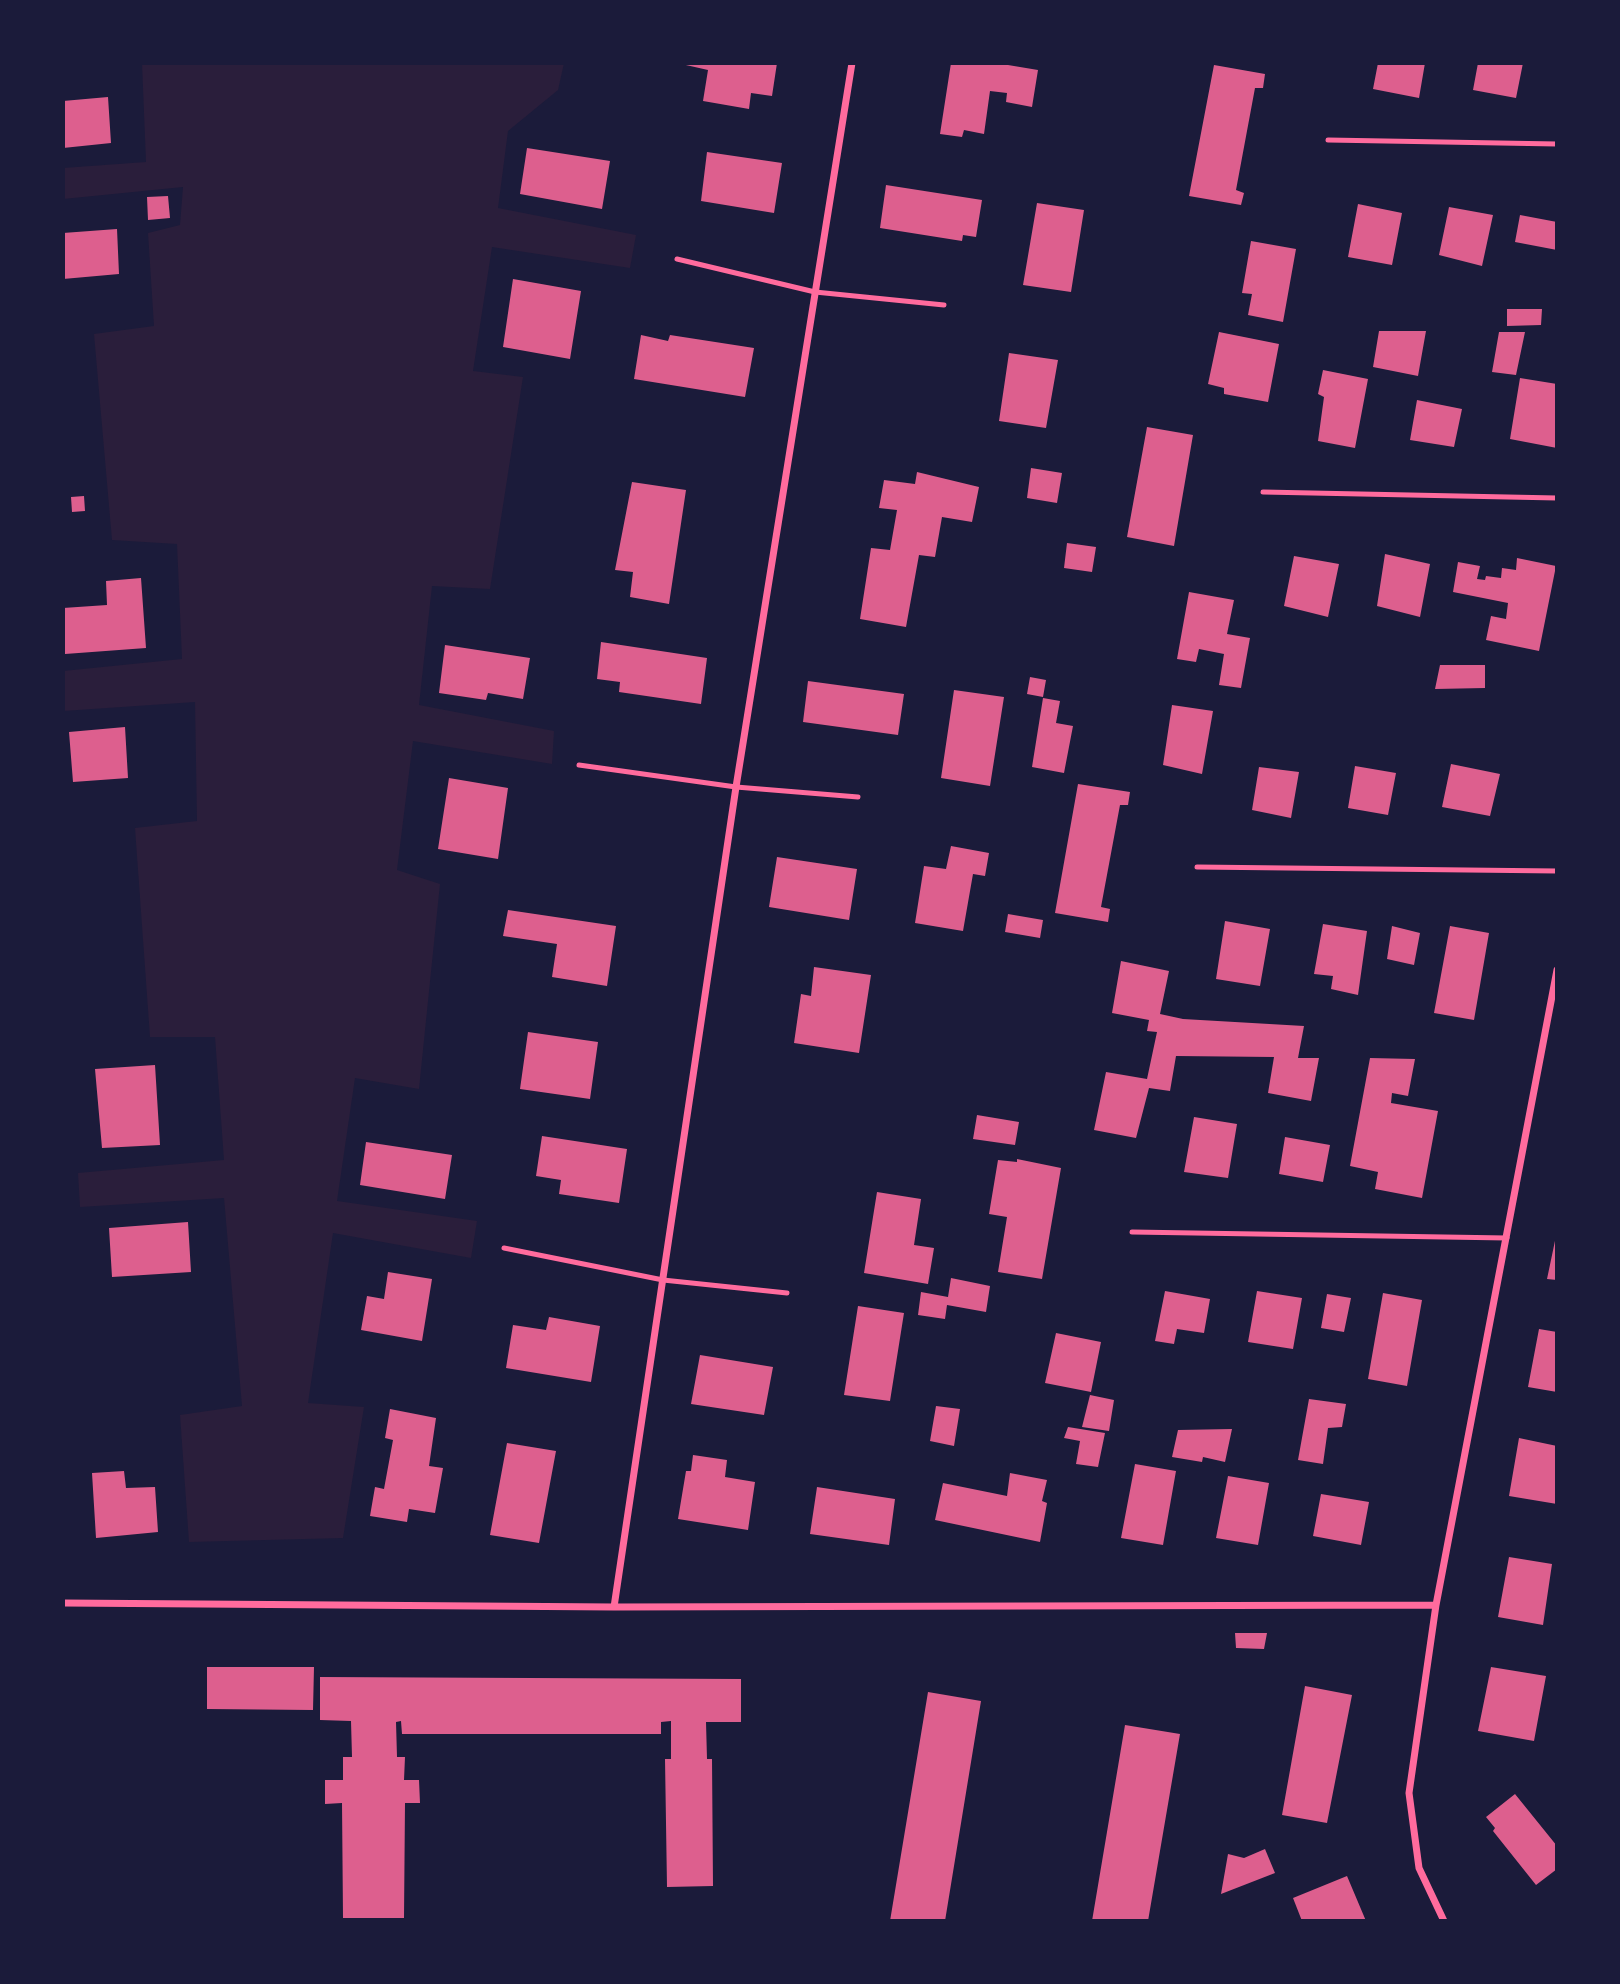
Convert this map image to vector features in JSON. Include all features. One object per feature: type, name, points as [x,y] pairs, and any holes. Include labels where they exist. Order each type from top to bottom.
[{"type":"street","points":[[614,1607],[736,787],[852,63]]},
{"type":"street","points":[[1444,1921],[1419,1868],[1409,1793],[1436,1605],[1557,970]]},
{"type":"street","points":[[63,1603],[614,1607],[1436,1605]]},
{"type":"lane","points":[[1328,140],[1557,144]]},
{"type":"lane","points":[[677,259],[815,292],[944,305]]},
{"type":"lane","points":[[1263,492],[1557,498]]},
{"type":"lane","points":[[579,765],[736,787],[858,797]]},
{"type":"lane","points":[[1197,867],[1557,871]]},
{"type":"lane","points":[[1132,1232],[1508,1238]]},
{"type":"lane","points":[[504,1248],[663,1280],[787,1293]]},
{"type":"shaded area","points":[[142,63],[564,63],[558,90],[508,131],[498,208],[636,235],[630,268],[492,247],[473,371],[523,377],[490,589],[432,586],[419,705],[554,731],[552,764],[413,741],[397,870],[440,884],[419,1089],[355,1078],[337,1201],[477,1221],[471,1258],[333,1233],[308,1403],[364,1407],[343,1538],[189,1542],[180,1415],[242,1406],[224,1198],[80,1207],[78,1173],[224,1160],[215,1037],[150,1037],[135,828],[197,821],[195,702],[63,711],[63,671],[182,659],[177,544],[112,540],[94,334],[154,326],[148,233],[180,225],[183,187],[63,199],[63,168],[146,162]]},
{"type":"building","points":[[677,63],[777,63],[772,96],[751,93],[749,109],[703,101],[708,70]]},
{"type":"building","points":[[951,63],[996,63],[1038,70],[1032,107],[1006,102],[1007,93],[990,91],[984,134],[964,130],[962,137],[940,134]]},
{"type":"building","points":[[1378,63],[1425,63],[1419,98],[1373,89]]},
{"type":"building","points":[[1478,63],[1523,63],[1516,98],[1473,90]]},
{"type":"building","points":[[1214,65],[1265,74],[1263,88],[1255,88],[1236,190],[1244,193],[1241,205],[1189,196]]},
{"type":"building","points":[[108,97],[111,143],[63,148],[63,101]]},
{"type":"building","points":[[527,148],[610,161],[602,209],[520,194]]},
{"type":"building","points":[[707,152],[782,163],[774,213],[701,201]]},
{"type":"building","points":[[886,185],[982,200],[976,237],[963,235],[962,241],[880,228]]},
{"type":"building","points":[[168,196],[170,218],[148,220],[147,197]]},
{"type":"building","points":[[1037,203],[1084,210],[1071,292],[1023,285]]},
{"type":"building","points":[[1358,204],[1402,213],[1392,265],[1348,257]]},
{"type":"building","points":[[1449,207],[1493,215],[1482,266],[1439,255]]},
{"type":"building","points":[[1520,215],[1557,222],[1557,250],[1515,242]]},
{"type":"building","points":[[117,229],[119,274],[63,279],[63,233]]},
{"type":"building","points":[[1251,241],[1296,249],[1283,322],[1248,315],[1252,294],[1242,293]]},
{"type":"building","points":[[513,279],[581,291],[570,359],[503,347]]},
{"type":"building","points":[[1507,309],[1542,309],[1541,325],[1507,326]]},
{"type":"building","points":[[1379,331],[1426,331],[1418,376],[1373,367]]},
{"type":"building","points":[[1219,332],[1279,344],[1268,402],[1224,394],[1224,388],[1208,384]]},
{"type":"building","points":[[1499,332],[1525,332],[1516,375],[1492,372]]},
{"type":"building","points":[[641,335],[668,341],[670,335],[754,348],[745,397],[634,379]]},
{"type":"building","points":[[1009,353],[1058,360],[1046,428],[999,421]]},
{"type":"building","points":[[1323,370],[1368,379],[1355,448],[1318,441],[1324,397],[1318,394]]},
{"type":"building","points":[[1520,378],[1557,384],[1557,448],[1510,439]]},
{"type":"building","points":[[1417,400],[1462,409],[1454,447],[1410,440]]},
{"type":"building","points":[[1147,427],[1193,435],[1174,546],[1127,537]]},
{"type":"building","points":[[1031,468],[1062,473],[1057,503],[1027,498]]},
{"type":"building","points":[[917,472],[979,487],[972,522],[942,517],[935,557],[919,555],[906,627],[860,619],[871,548],[890,550],[897,510],[879,508],[884,480],[915,484]]},
{"type":"building","points":[[632,482],[686,490],[669,604],[630,597],[633,572],[615,570]]},
{"type":"building","points":[[84,496],[85,511],[72,512],[71,497]]},
{"type":"building","points":[[1067,543],[1096,547],[1092,572],[1064,568]]},
{"type":"building","points":[[1385,554],[1430,564],[1420,617],[1377,606]]},
{"type":"building","points":[[1294,556],[1339,564],[1328,617],[1284,606]]},
{"type":"building","points":[[1517,558],[1556,566],[1539,651],[1486,640],[1491,616],[1506,619],[1508,603],[1453,592],[1458,562],[1480,566],[1477,579],[1485,580],[1486,576],[1501,578],[1502,568],[1516,570]]},
{"type":"building","points":[[141,578],[146,648],[65,654],[63,608],[107,605],[106,581]]},
{"type":"building","points":[[1189,592],[1234,600],[1227,634],[1250,638],[1241,688],[1219,685],[1224,654],[1199,649],[1196,662],[1177,659]]},
{"type":"building","points":[[601,642],[707,658],[701,704],[619,692],[620,682],[597,679]]},
{"type":"building","points":[[445,645],[530,658],[523,699],[488,693],[486,700],[439,693]]},
{"type":"building","points":[[1440,665],[1485,665],[1485,688],[1435,689]]},
{"type":"building","points":[[1030,677],[1046,680],[1043,697],[1027,694]]},
{"type":"building","points":[[808,681],[904,694],[898,735],[803,722]]},
{"type":"building","points":[[954,690],[1004,697],[990,786],[941,778]]},
{"type":"building","points":[[1043,698],[1060,701],[1056,723],[1073,726],[1064,773],[1032,767]]},
{"type":"building","points":[[1172,705],[1213,711],[1202,774],[1163,765]]},
{"type":"building","points":[[125,727],[128,778],[73,782],[69,732]]},
{"type":"building","points":[[1451,764],[1500,774],[1490,816],[1442,807]]},
{"type":"building","points":[[1355,766],[1396,773],[1388,815],[1348,808]]},
{"type":"building","points":[[1259,767],[1299,772],[1291,818],[1252,810]]},
{"type":"building","points":[[449,778],[508,788],[498,859],[438,849]]},
{"type":"building","points":[[1078,784],[1130,792],[1128,805],[1120,805],[1101,907],[1110,909],[1108,922],[1055,913]]},
{"type":"building","points":[[951,846],[989,853],[985,876],[973,874],[963,931],[915,923],[924,866],[946,869]]},
{"type":"building","points":[[777,857],[857,869],[849,920],[769,907]]},
{"type":"building","points":[[508,910],[616,926],[607,986],[552,977],[557,944],[503,936]]},
{"type":"building","points":[[1008,914],[1043,920],[1040,938],[1005,932]]},
{"type":"building","points":[[1225,921],[1270,929],[1260,986],[1216,979]]},
{"type":"building","points":[[1323,924],[1367,931],[1358,995],[1331,989],[1333,976],[1314,974]]},
{"type":"building","points":[[1392,926],[1420,933],[1414,965],[1387,959]]},
{"type":"building","points":[[1450,926],[1489,933],[1474,1020],[1434,1013]]},
{"type":"building","points":[[1121,961],[1169,971],[1160,1014],[1183,1019],[1304,1026],[1298,1058],[1319,1058],[1311,1101],[1268,1093],[1274,1057],[1176,1056],[1170,1091],[1149,1088],[1136,1138],[1094,1130],[1106,1072],[1147,1079],[1157,1032],[1147,1031],[1149,1020],[1112,1013]]},
{"type":"building","points":[[814,967],[871,975],[859,1053],[794,1043],[801,994],[811,996]]},
{"type":"building","points":[[528,1032],[598,1042],[590,1099],[520,1089]]},
{"type":"building","points":[[1370,1058],[1415,1059],[1408,1096],[1392,1093],[1391,1103],[1438,1111],[1422,1198],[1375,1189],[1378,1172],[1350,1166]]},
{"type":"building","points":[[155,1065],[160,1145],[102,1148],[95,1069]]},
{"type":"building","points":[[977,1115],[1019,1122],[1015,1145],[973,1139]]},
{"type":"building","points":[[1194,1117],[1237,1124],[1228,1178],[1184,1172]]},
{"type":"building","points":[[542,1136],[627,1149],[619,1203],[559,1194],[561,1180],[536,1176]]},
{"type":"building","points":[[1285,1137],[1330,1145],[1323,1182],[1279,1174]]},
{"type":"building","points":[[366,1142],[452,1155],[445,1199],[360,1185]]},
{"type":"building","points":[[1017,1159],[1061,1168],[1042,1279],[998,1272],[1007,1217],[989,1214],[998,1160],[1017,1162]]},
{"type":"building","points":[[877,1192],[921,1199],[914,1245],[934,1248],[928,1284],[864,1273]]},
{"type":"building","points":[[188,1222],[191,1272],[112,1277],[109,1228]]},
{"type":"building","points":[[1557,1236],[1557,1280],[1547,1279]]},
{"type":"building","points":[[388,1272],[432,1279],[422,1341],[361,1330],[367,1296],[384,1299]]},
{"type":"building","points":[[951,1278],[990,1286],[986,1312],[947,1305],[945,1319],[918,1315],[921,1292],[948,1297]]},
{"type":"building","points":[[1165,1291],[1210,1299],[1204,1333],[1177,1329],[1174,1344],[1155,1341]]},
{"type":"building","points":[[1257,1291],[1302,1298],[1293,1349],[1248,1342]]},
{"type":"building","points":[[1383,1293],[1422,1300],[1407,1386],[1368,1379]]},
{"type":"building","points":[[1327,1294],[1351,1298],[1344,1332],[1321,1328]]},
{"type":"building","points":[[858,1306],[904,1313],[890,1401],[844,1395]]},
{"type":"building","points":[[549,1317],[600,1326],[591,1382],[506,1368],[513,1325],[546,1330]]},
{"type":"building","points":[[1539,1329],[1557,1332],[1557,1392],[1528,1387]]},
{"type":"building","points":[[1056,1333],[1101,1342],[1091,1392],[1045,1383]]},
{"type":"building","points":[[700,1355],[773,1367],[764,1415],[691,1404]]},
{"type":"building","points":[[1090,1395],[1114,1400],[1109,1431],[1082,1427]]},
{"type":"building","points":[[1309,1399],[1346,1404],[1342,1427],[1328,1428],[1323,1464],[1298,1460]]},
{"type":"building","points":[[936,1406],[960,1409],[954,1446],[930,1441]]},
{"type":"building","points":[[390,1409],[436,1418],[429,1466],[443,1468],[435,1513],[409,1509],[407,1522],[370,1516],[375,1487],[384,1489],[393,1440],[385,1438]]},
{"type":"building","points":[[1068,1427],[1105,1433],[1098,1467],[1076,1464],[1080,1441],[1064,1438]]},
{"type":"building","points":[[1232,1429],[1225,1462],[1203,1457],[1202,1462],[1172,1457],[1178,1430]]},
{"type":"building","points":[[1519,1438],[1557,1446],[1557,1504],[1509,1496]]},
{"type":"building","points":[[507,1443],[556,1451],[539,1543],[490,1535]]},
{"type":"building","points":[[693,1455],[727,1460],[725,1477],[755,1482],[748,1530],[678,1519],[686,1471],[691,1471]]},
{"type":"building","points":[[1135,1464],[1176,1471],[1163,1545],[1121,1538]]},
{"type":"building","points":[[124,1471],[126,1488],[155,1487],[158,1532],[96,1538],[92,1473]]},
{"type":"building","points":[[1010,1473],[1047,1480],[1042,1501],[1047,1503],[1040,1542],[935,1520],[943,1483],[1007,1496]]},
{"type":"building","points":[[1228,1476],[1269,1483],[1258,1545],[1216,1538]]},
{"type":"building","points":[[817,1487],[895,1499],[889,1545],[810,1534]]},
{"type":"building","points":[[1321,1494],[1369,1502],[1361,1545],[1313,1536]]},
{"type":"building","points":[[1509,1557],[1552,1564],[1543,1625],[1498,1617]]},
{"type":"building","points":[[1235,1633],[1267,1633],[1264,1649],[1236,1648]]},
{"type":"building","points":[[207,1667],[314,1667],[313,1710],[207,1709]]},
{"type":"building","points":[[1491,1667],[1546,1676],[1534,1741],[1478,1731]]},
{"type":"building","points":[[320,1677],[741,1679],[741,1722],[706,1722],[707,1759],[712,1759],[713,1886],[667,1887],[665,1759],[671,1759],[671,1721],[661,1722],[661,1734],[402,1734],[401,1721],[396,1722],[397,1757],[405,1757],[404,1780],[419,1780],[420,1803],[405,1803],[404,1918],[343,1918],[342,1803],[325,1804],[325,1780],[343,1780],[343,1757],[352,1757],[351,1721],[320,1720]]},
{"type":"building","points":[[1305,1686],[1352,1695],[1327,1823],[1282,1815]]},
{"type":"building","points":[[928,1692],[981,1701],[945,1921],[890,1921]]},
{"type":"building","points":[[1125,1725],[1180,1734],[1148,1921],[1092,1921]]},
{"type":"building","points":[[1515,1794],[1557,1846],[1557,1869],[1536,1885],[1493,1831],[1495,1828],[1486,1817]]},
{"type":"building","points":[[1265,1849],[1275,1873],[1221,1894],[1228,1854],[1244,1858]]},
{"type":"building","points":[[1347,1876],[1366,1921],[1302,1921],[1293,1898]]}]
